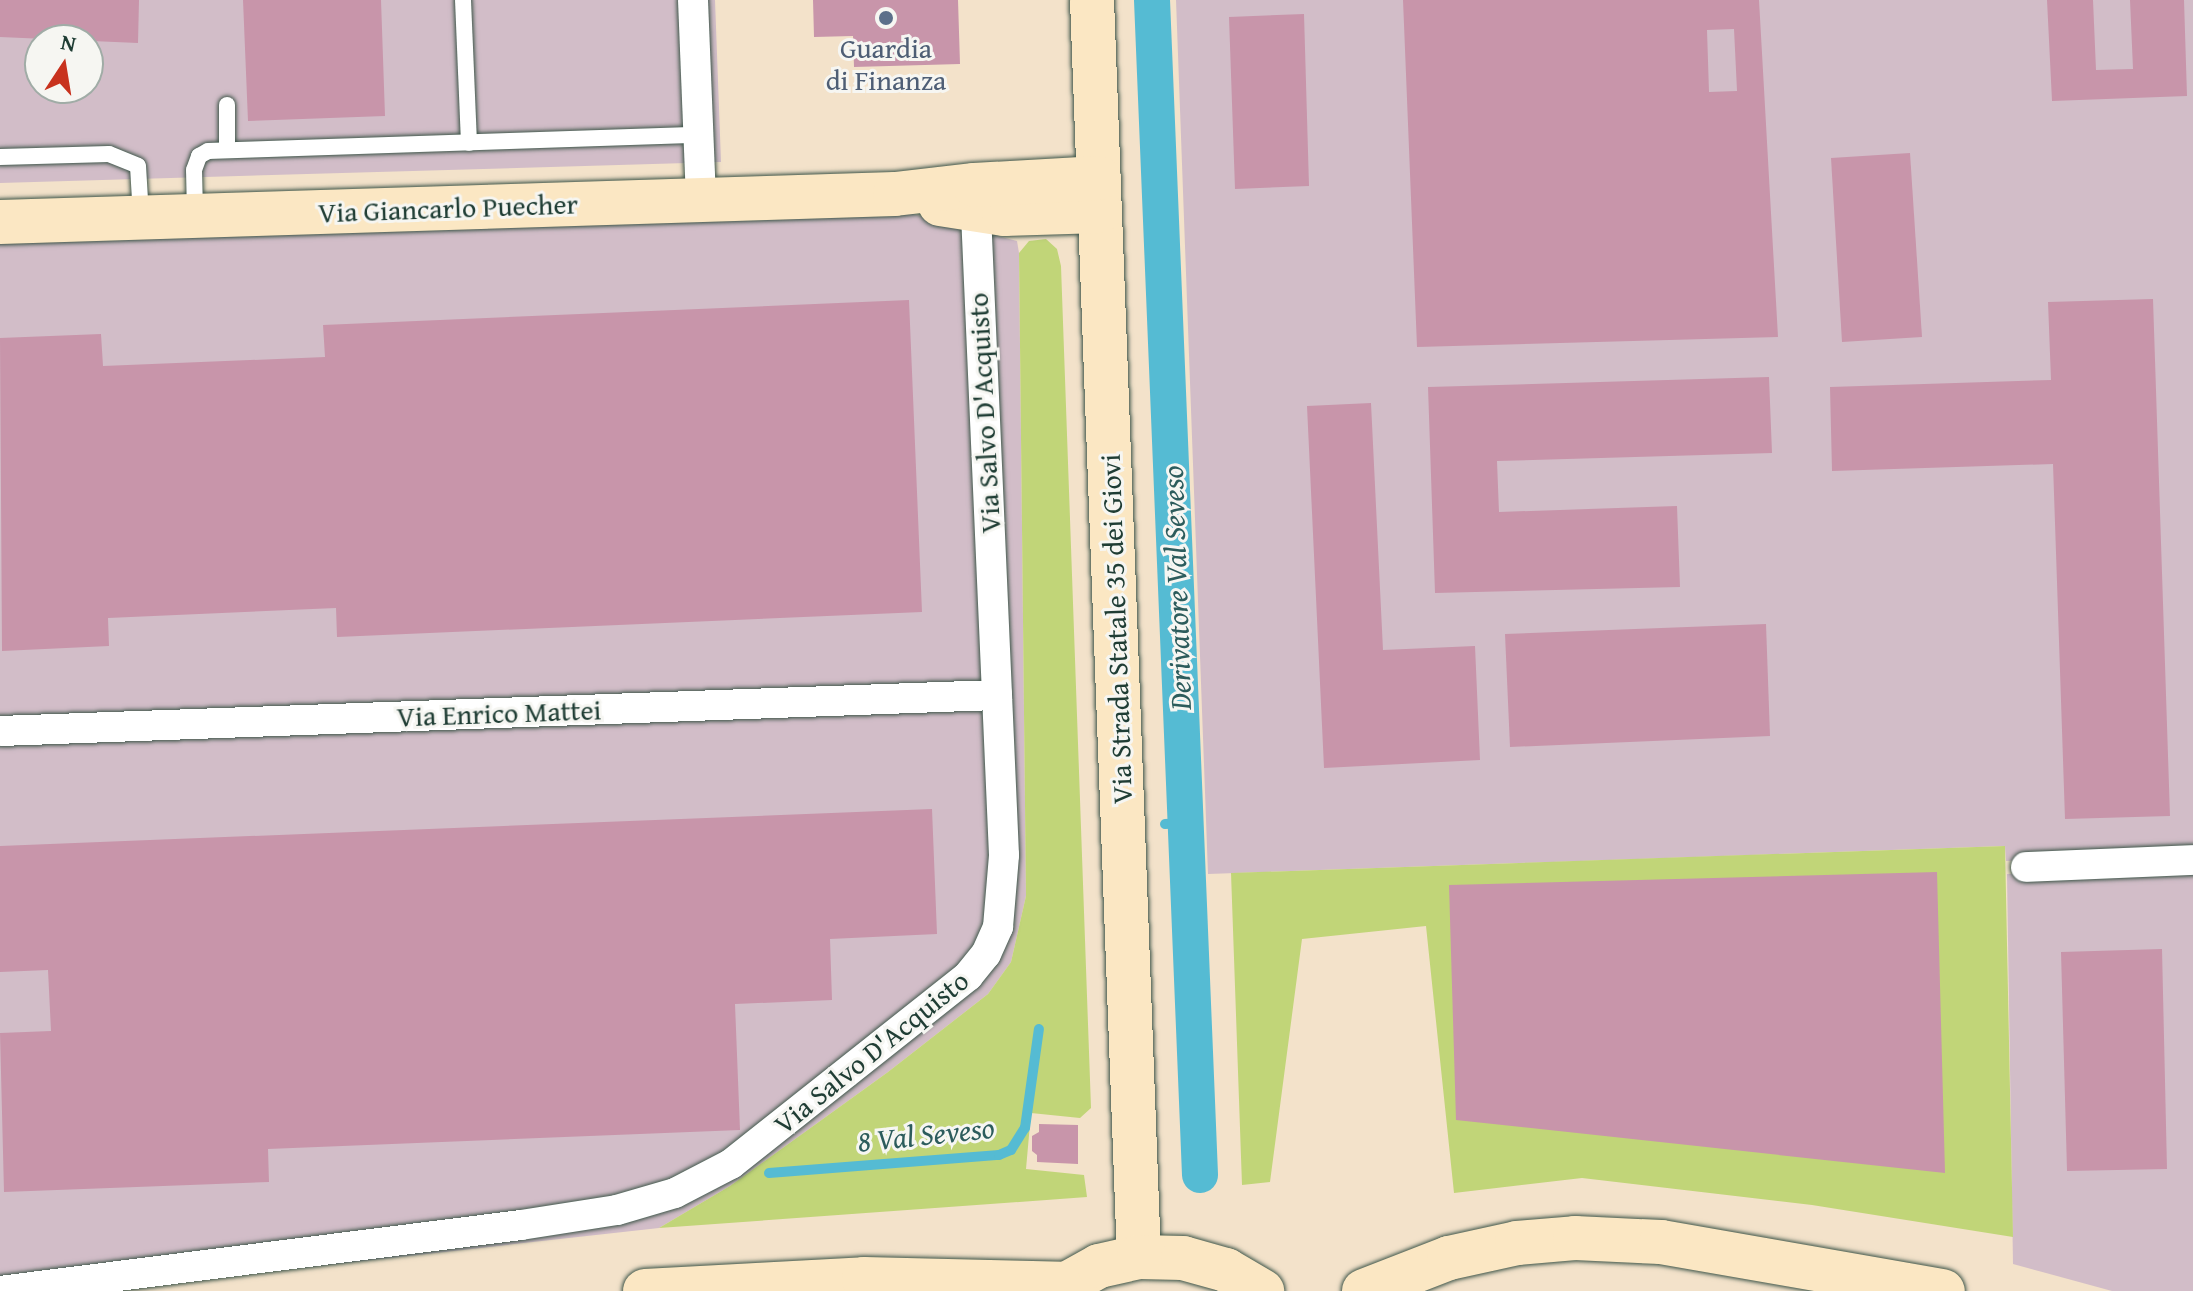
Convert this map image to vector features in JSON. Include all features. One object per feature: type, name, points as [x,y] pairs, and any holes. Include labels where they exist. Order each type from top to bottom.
[{"type":"main road","name":"Via Strada Statale 35 dei Giovi","points":[[1092,0],[1139,1257]]},
{"type":"main road","name":"Via Giancarlo Puecher","points":[[0,222],[895,194],[975,198],[1033,215],[1100,195]]},
{"type":"main road","points":[[1364,1291],[1449,1258],[1517,1243],[1575,1238],[1661,1242],[1943,1291]]},
{"type":"main road","points":[[645,1291],[864,1279],[955,1286],[1058,1288],[1099,1266],[1139,1257],[1183,1258],[1226,1270],[1262,1291]]},
{"type":"street","points":[[693,0],[701,200]]},
{"type":"street","name":"Via Salvo D'Acquisto","points":[[0,1291],[617,1210],[675,1193],[731,1164],[968,976],[986,954],[998,927],[1004,855],[975,198]]},
{"type":"street","name":"Via Enrico Mattei","points":[[0,731],[997,695]]},
{"type":"street","points":[[2026,867],[2193,860]]},
{"type":"lane","points":[[463,0],[469,143]]},
{"type":"lane","points":[[227,105],[227,150]]},
{"type":"lane","points":[[195,216],[194,170],[199,156],[208,151],[698,135]]},
{"type":"lane","points":[[0,157],[109,154],[138,166],[141,218]]},
{"type":"shaded area","points":[[0,0],[715,0],[721,162],[0,183]]},
{"type":"shaded area","points":[[1176,0],[2193,0],[2193,853],[2006,861],[2005,846],[1208,874]]},
{"type":"shaded area","points":[[905,212],[1017,241],[1019,253],[1026,896],[1011,962],[988,994],[888,1072],[730,1186],[659,1228],[95,1291],[0,1291],[0,241]]},
{"type":"shaded area","points":[[2193,866],[2193,1291],[2112,1291],[2013,1264],[2007,874]]},
{"type":"green space","points":[[1046,239],[1057,249],[1061,266],[1091,1108],[1080,1118],[1031,1113],[1026,1169],[1084,1175],[1087,1197],[659,1228],[730,1186],[888,1072],[988,994],[1011,962],[1026,896],[1019,253],[1029,241]]},
{"type":"green space","points":[[2005,846],[2013,1237],[1812,1205],[1582,1178],[1454,1193],[1426,926],[1302,939],[1270,1182],[1242,1185],[1231,873]]},
{"type":"building","points":[[0,0],[139,0],[138,43],[104,42],[104,24],[24,24],[24,38],[0,37]]},
{"type":"building","points":[[243,0],[381,0],[385,116],[248,121]]},
{"type":"building","name":"Guardia di Finanza","points":[[813,0],[958,0],[960,64],[854,67],[853,36],[814,37]]},
{"type":"building","points":[[1403,0],[1759,0],[1778,337],[1417,347]],"holes":[[[1734,29],[1737,91],[1709,92],[1707,30]]]},
{"type":"building","points":[[2047,0],[2093,0],[2096,70],[2133,69],[2130,0],[2184,0],[2187,96],[2052,101]]},
{"type":"building","points":[[1304,14],[1309,186],[1235,189],[1229,17]]},
{"type":"building","points":[[1910,153],[1922,337],[1842,342],[1831,158]]},
{"type":"building","points":[[2153,299],[2170,816],[2065,819],[2053,464],[1832,471],[1830,387],[2051,380],[2048,302]]},
{"type":"building","points":[[909,300],[922,612],[337,637],[336,608],[108,618],[109,646],[2,651],[0,338],[101,334],[103,366],[325,357],[323,325]]},
{"type":"building","points":[[1769,377],[1772,453],[1497,461],[1499,512],[1677,506],[1680,587],[1435,593],[1428,387]]},
{"type":"building","points":[[1371,403],[1383,650],[1475,646],[1480,760],[1324,768],[1307,406]]},
{"type":"building","points":[[1766,624],[1770,736],[1510,747],[1505,634]]},
{"type":"building","points":[[932,809],[937,934],[830,939],[832,1000],[735,1004],[740,1130],[268,1149],[269,1182],[4,1192],[0,1033],[51,1031],[48,970],[0,972],[0,846]]},
{"type":"building","points":[[1937,872],[1945,1173],[1456,1120],[1449,885]]},
{"type":"building","points":[[2162,949],[2167,1169],[2067,1171],[2061,952]]},
{"type":"building","points":[[1039,1124],[1078,1125],[1078,1164],[1037,1162],[1037,1155],[1032,1151],[1032,1136],[1039,1132]]},
{"type":"waterway","name":"Derivatore Val Seveso","points":[[1152,0],[1200,1175]]},
{"type":"waterway","name":"8 Val Seveso","points":[[1165,824],[1183,823]]},
{"type":"waterway","name":"8 Val Seveso","points":[[769,1173],[999,1155],[1011,1150],[1025,1128],[1039,1029]]},
{"type":"place","name":"Guardia di Finanza","points":[[886,18]]}]
